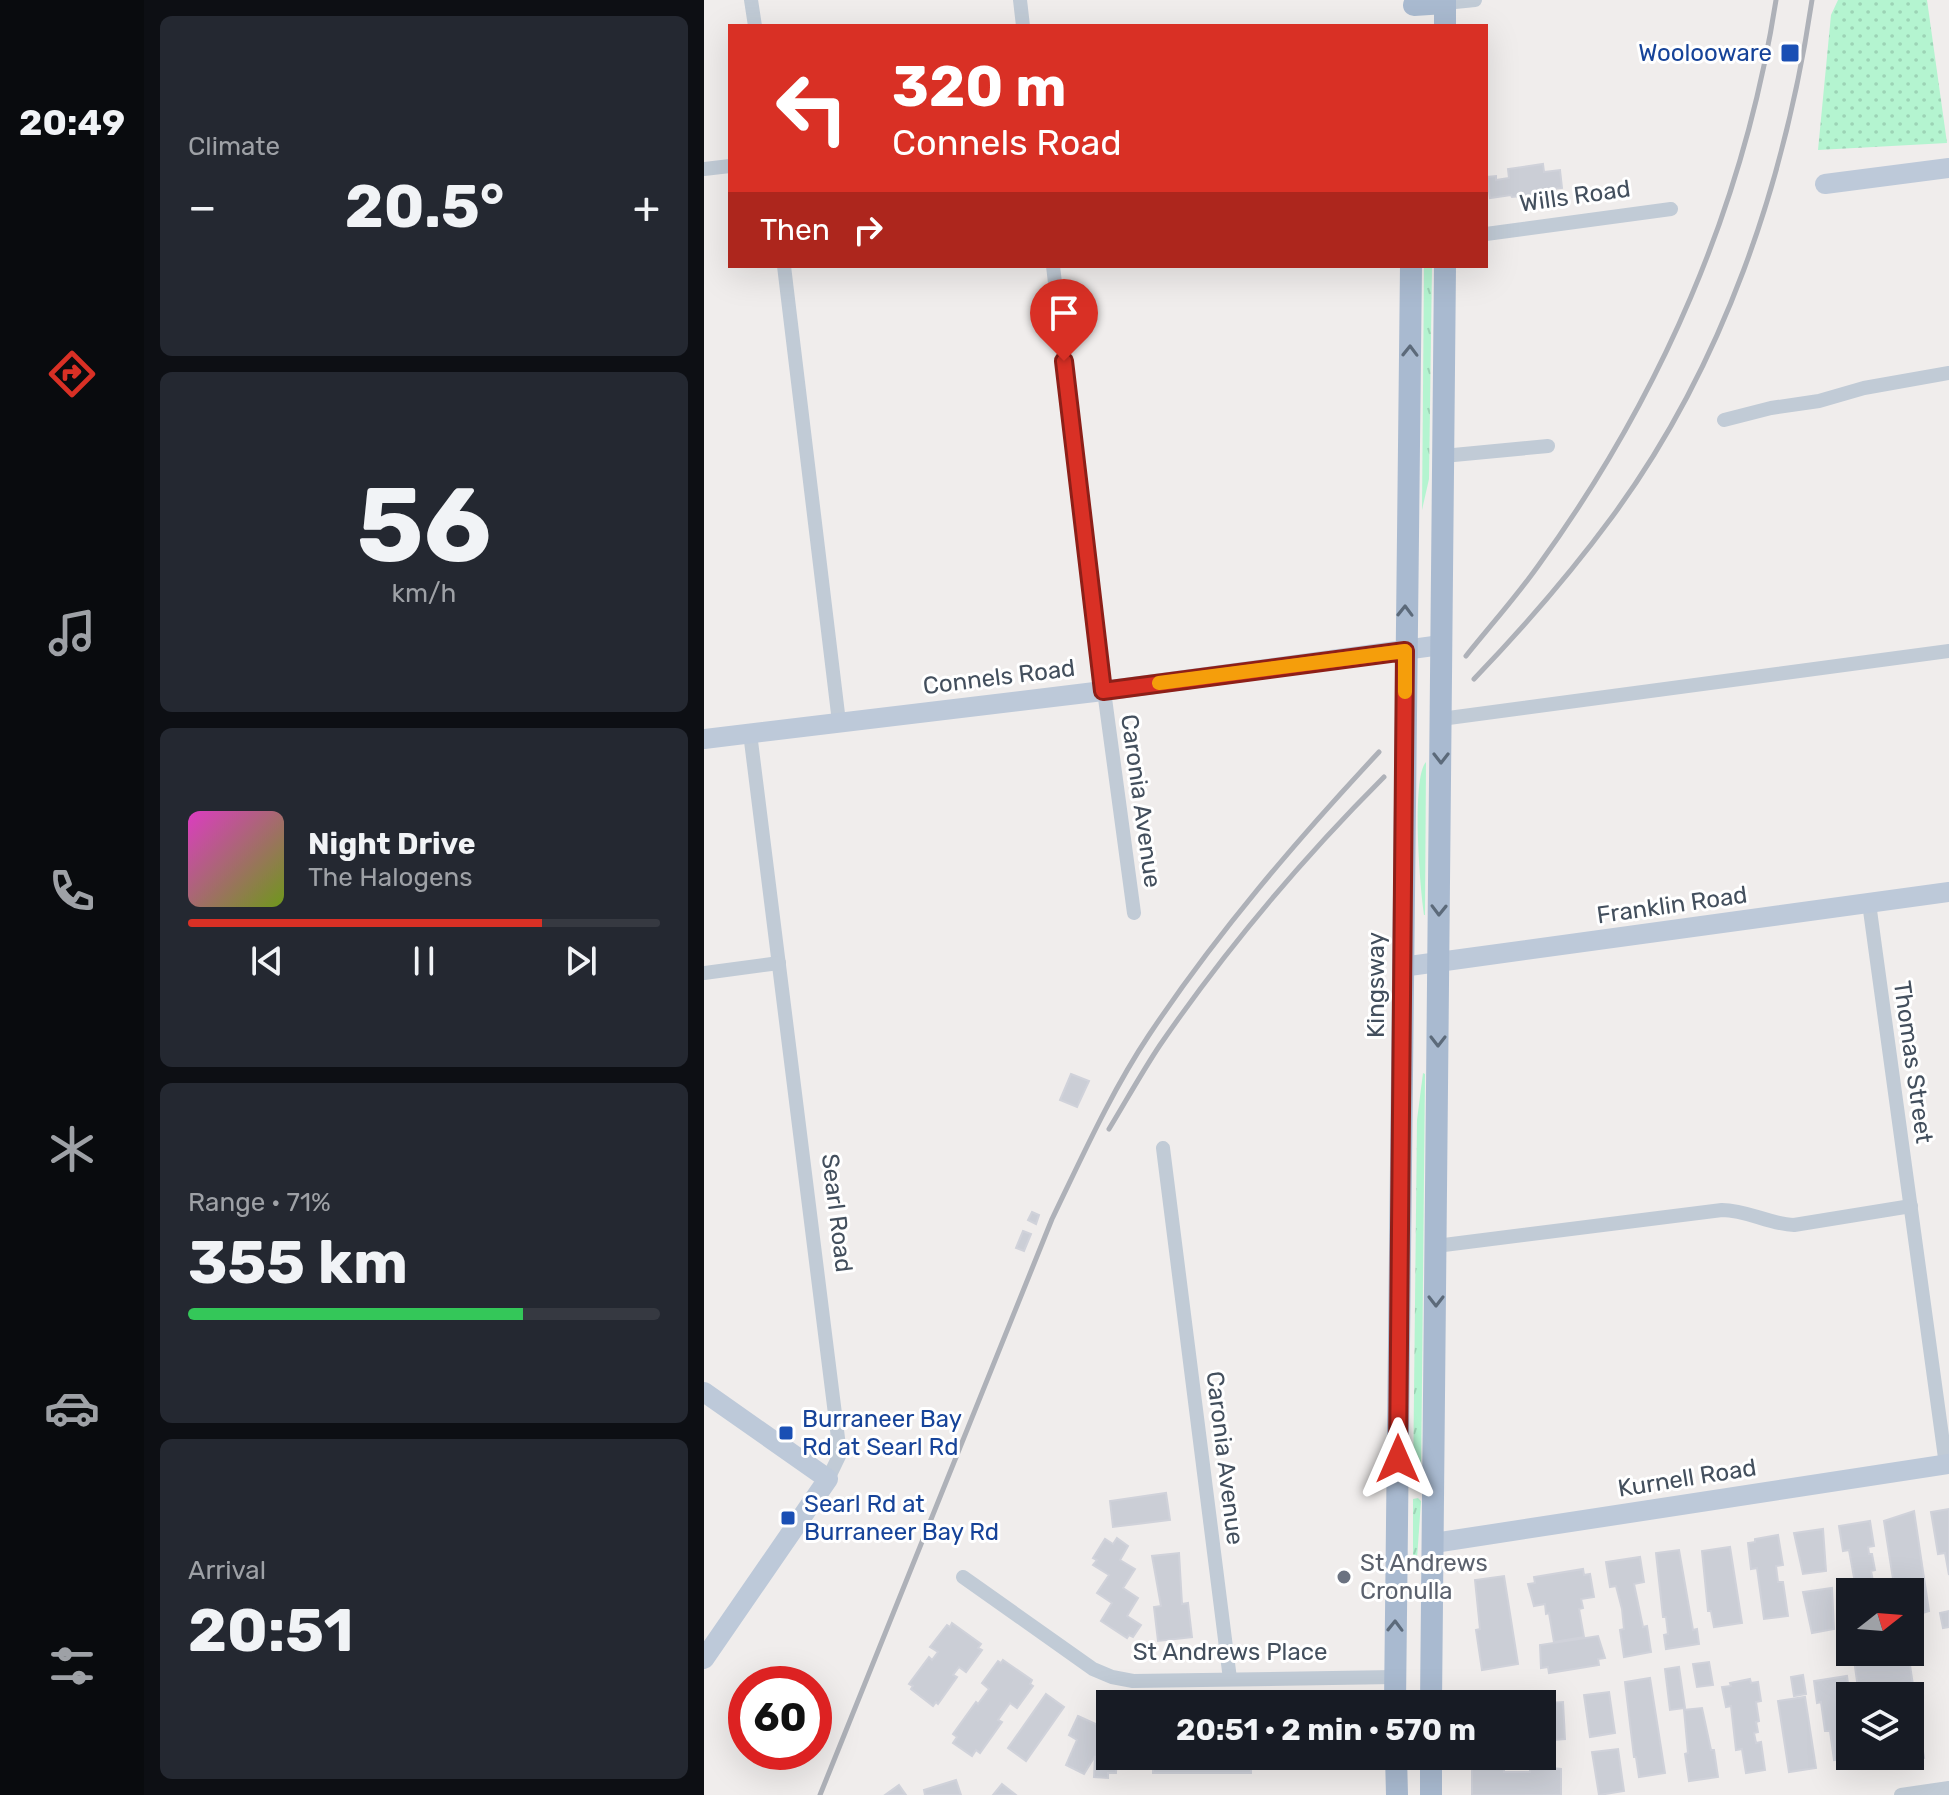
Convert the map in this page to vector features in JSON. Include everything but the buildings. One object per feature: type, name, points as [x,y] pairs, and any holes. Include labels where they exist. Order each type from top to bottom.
[{"type":"main road","points":[[1414,10],[1445,2],[1445,24]]},
{"type":"main road","name":"Kingsway","points":[[1395,1690],[1411,268]]},
{"type":"main road","points":[[1431,1690],[1445,268]]},
{"type":"main road","name":"St Andrews Place","points":[[1395,1677],[1431,1678]]},
{"type":"main road","points":[[1396,1770],[1397,1795]]},
{"type":"main road","points":[[1431,1770],[1431,1795]]},
{"type":"street","points":[[751,0],[755,24]]},
{"type":"street","points":[[1020,0],[1023,24]]},
{"type":"street","points":[[1445,2],[1475,0]]},
{"type":"street","points":[[704,169],[728,166]]},
{"type":"street","points":[[1825,184],[1949,168]]},
{"type":"street","name":"Wills Road","points":[[1488,234],[1671,209]]},
{"type":"street","points":[[784,268],[839,722]]},
{"type":"street","name":"Caronia Avenue","points":[[1053,268],[1103,691],[1134,913]]},
{"type":"street","points":[[1724,420],[1771,408],[1819,401],[1864,388],[1949,373]]},
{"type":"street","points":[[1443,456],[1548,446]]},
{"type":"street","name":"Connels Road","points":[[704,739],[1103,691],[1441,645]]},
{"type":"street","points":[[1441,719],[1949,651]]},
{"type":"street","name":"Searl Road","points":[[704,1659],[828,1479],[840,1454],[750,733]]},
{"type":"street","name":"Franklin Road","points":[[1402,967],[1949,892]]},
{"type":"street","name":"Thomas Street","points":[[1869,903],[1948,1464]]},
{"type":"street","points":[[704,973],[779,963]]},
{"type":"street","name":"Caronia Avenue","points":[[1163,1148],[1230,1679]]},
{"type":"street","points":[[1436,1246],[1722,1210],[1794,1225],[1911,1206]]},
{"type":"street","points":[[704,1392],[828,1479]]},
{"type":"street","name":"Kurnell Road","points":[[1434,1543],[1948,1464]]},
{"type":"street","name":"St Andrews Place","points":[[963,1577],[1093,1669],[1112,1677],[1133,1681],[1395,1677]]},
{"type":"street","points":[[1901,1795],[1949,1788]]},
{"type":"green space","points":[[1838,0],[1927,0],[1947,143],[1818,150],[1831,15]]},
{"type":"green space","points":[[1424,268],[1432,268],[1429,479],[1422,510]]},
{"type":"green space","points":[[1426,762],[1424,915],[1418,811],[1421,772]]},
{"type":"green space","points":[[1423,1073],[1421,1483],[1413,1485],[1417,1120]]},
{"type":"green space","points":[[1413,1499],[1421,1501],[1417,1559],[1413,1560]]},
{"type":"railway","points":[[1466,656],[1530,578],[1582,502],[1622,436],[1658,367],[1691,297],[1719,225],[1762,77],[1776,0]]},
{"type":"railway","points":[[1474,679],[1546,600],[1612,517],[1651,459],[1686,398],[1744,270],[1766,204],[1785,137],[1812,0]]},
{"type":"railway","points":[[820,1795],[1052,1219],[1110,1102],[1149,1035],[1230,924],[1379,752]]},
{"type":"railway","points":[[1109,1129],[1160,1045],[1238,940],[1323,840],[1384,777]]},
{"type":"slow traffic","points":[[1159,683],[1405,651],[1405,692]]},
{"type":"place","name":"Woolooware","points":[[1790,53]]},
{"type":"place","name":"Burraneer Bay Rd at Searl Rd","points":[[786,1433]]},
{"type":"place","name":"Searl Rd at Burraneer Bay Rd","points":[[788,1518]]},
{"type":"place","name":"St Andrews Cronulla","points":[[1344,1577]]},
{"type":"route","points":[[1064,361],[1103,691],[1405,651],[1398,1459]]}]
